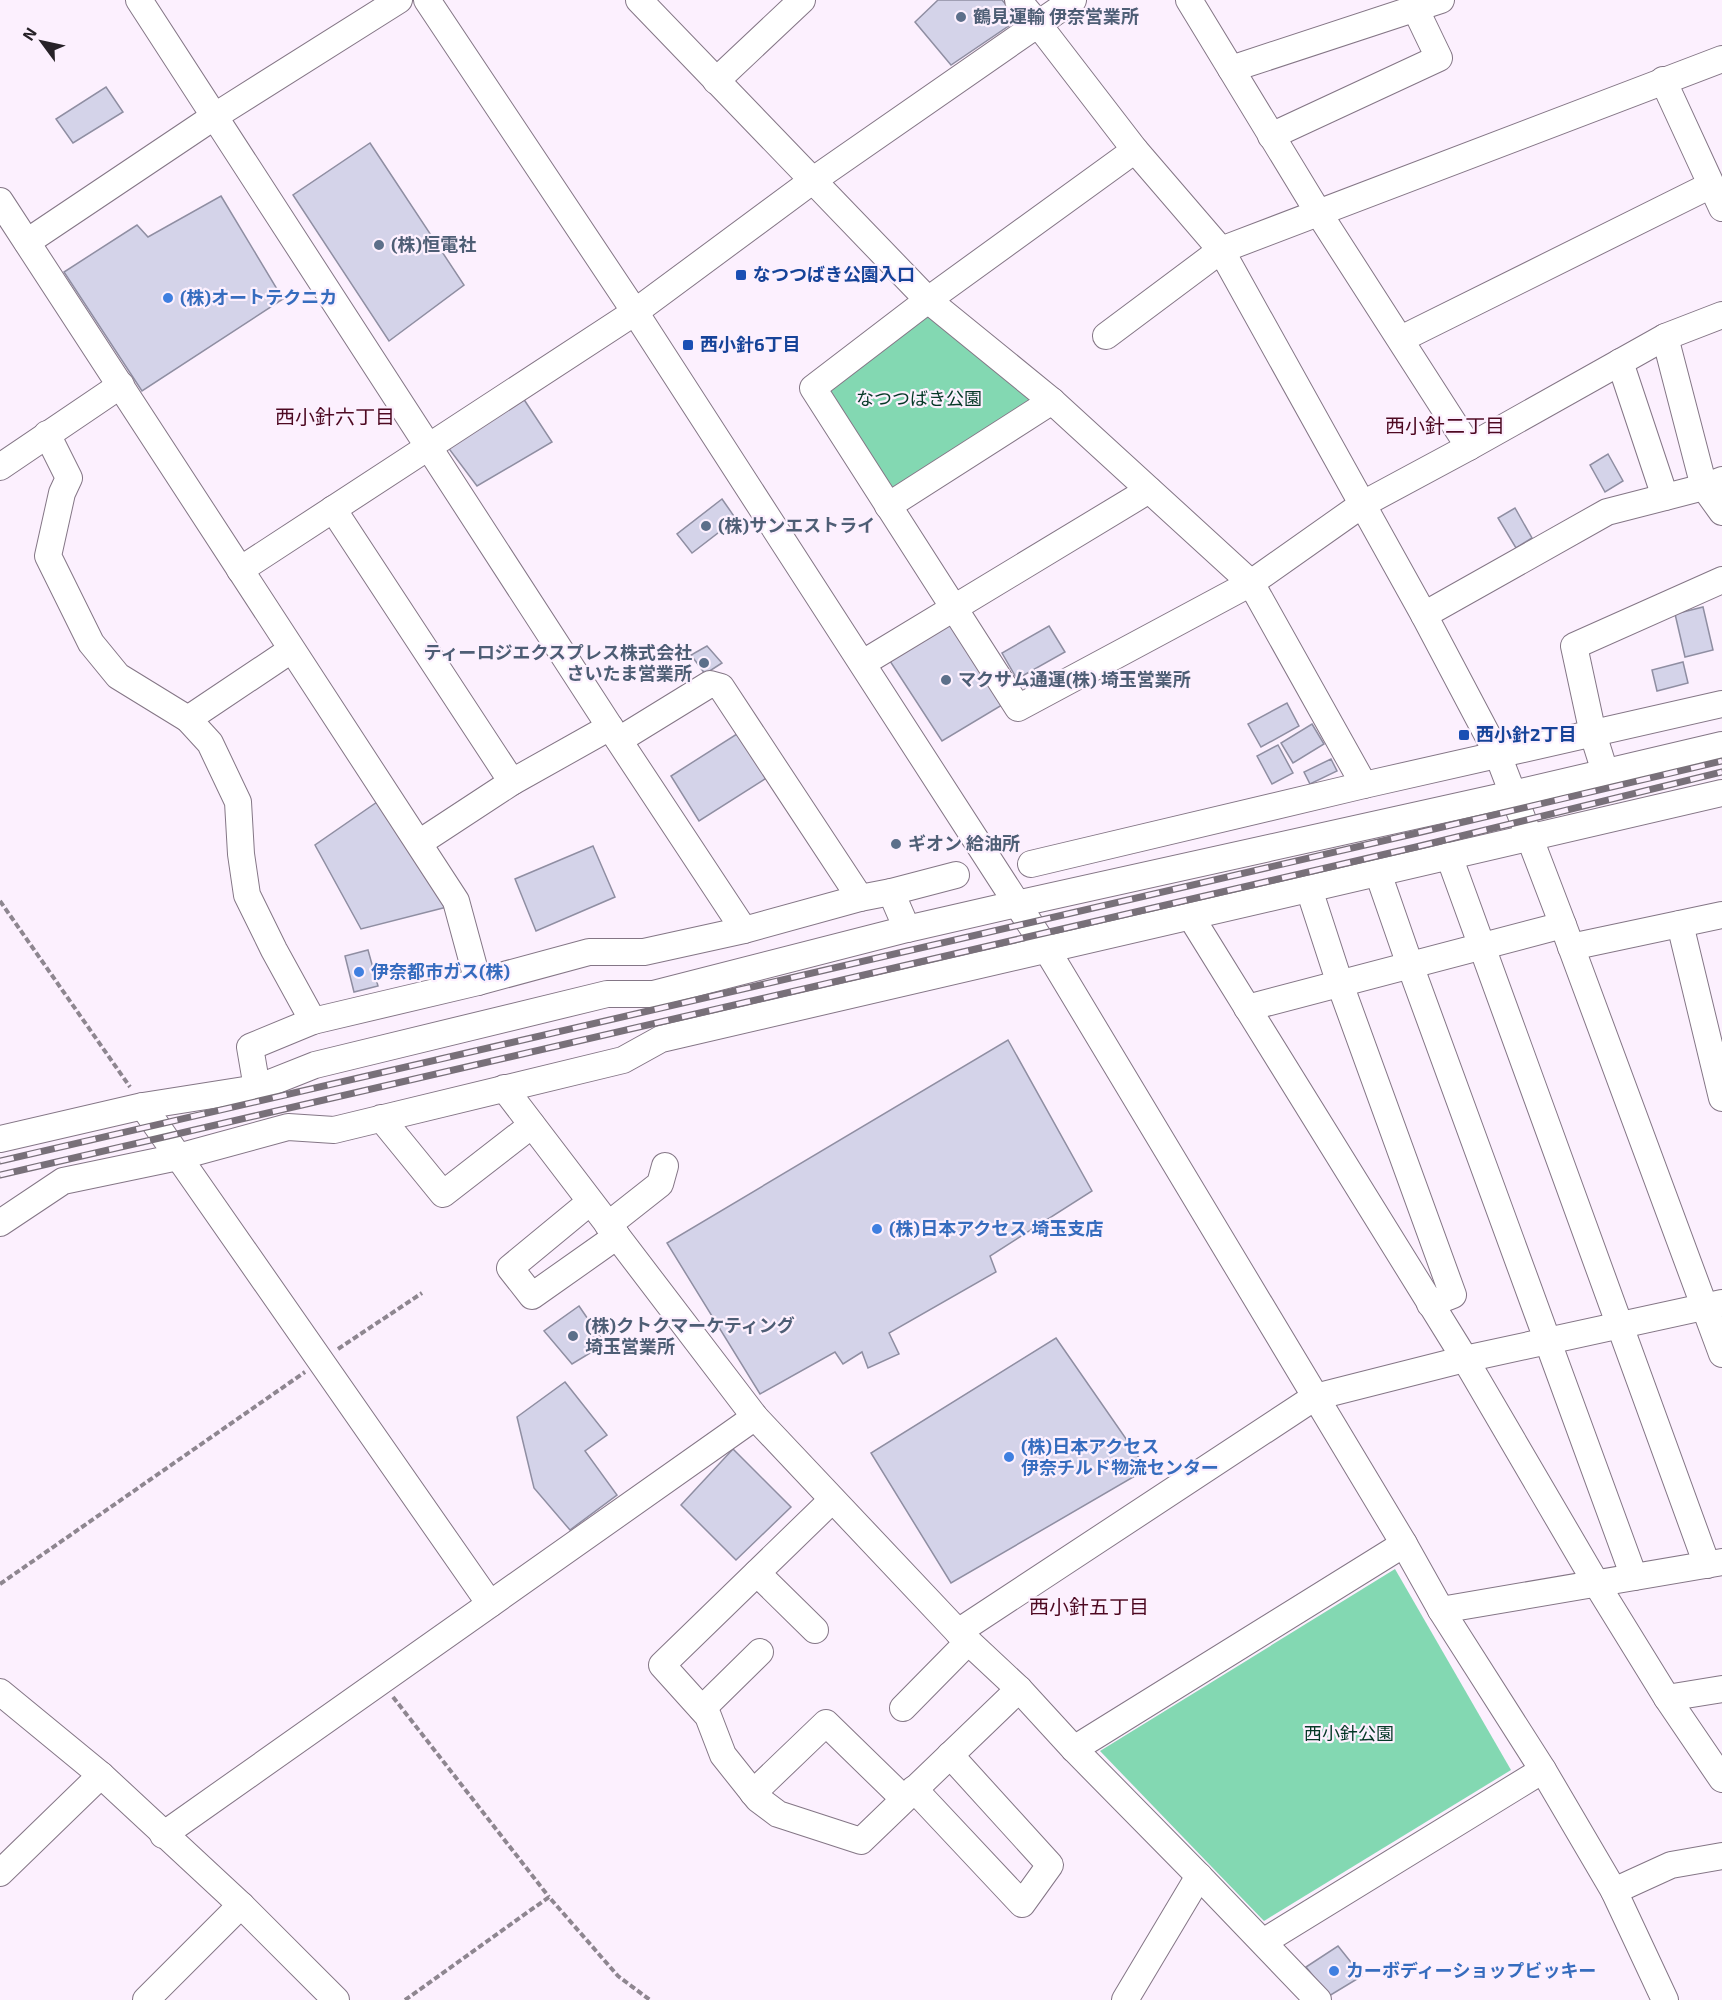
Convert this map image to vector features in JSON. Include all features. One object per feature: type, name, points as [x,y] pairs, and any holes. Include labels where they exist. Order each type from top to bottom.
[{"type":"street","points":[[139,0],[744,930]]},
{"type":"street","points":[[27,242],[215,116],[399,0]]},
{"type":"street","points":[[428,0],[635,312],[1047,950],[1441,1610],[1543,1770],[1614,1891],[1665,2000]]},
{"type":"street","points":[[639,0],[928,300],[1052,401],[1251,583],[1364,785]]},
{"type":"street","points":[[716,81],[802,0]]},
{"type":"street","points":[[1018,0],[1136,150],[1221,250],[1424,615],[1498,755],[1713,1305],[1722,1354]]},
{"type":"street","points":[[240,570],[635,312],[812,181],[1073,0]]},
{"type":"street","points":[[1189,0],[1318,212],[1469,447]]},
{"type":"street","points":[[1230,69],[1441,0]]},
{"type":"street","points":[[1271,136],[1439,58],[1415,8]]},
{"type":"street","points":[[1106,336],[1221,250],[1722,58]]},
{"type":"street","points":[[1663,80],[1722,208]]},
{"type":"street","points":[[1136,150],[928,300],[813,388],[1018,708],[1251,583],[1363,504],[1665,337],[1722,315]]},
{"type":"street","points":[[1401,339],[1711,185]]},
{"type":"street","points":[[0,201],[456,901],[478,982]]},
{"type":"street","points":[[1665,337],[1722,512]]},
{"type":"street","points":[[1620,362],[1665,497]]},
{"type":"street","points":[[0,467],[121,385]]},
{"type":"street","points":[[888,506],[1052,401]]},
{"type":"street","points":[[47,434],[69,478],[62,493],[48,556],[91,643],[118,676],[188,719],[210,743],[238,802],[241,854],[247,895],[313,1021]]},
{"type":"street","points":[[1424,615],[1608,512],[1713,484]]},
{"type":"street","points":[[863,663],[1149,490]]},
{"type":"street","points":[[333,509],[512,782]]},
{"type":"street","points":[[1605,772],[1593,734],[1574,646],[1722,580]]},
{"type":"street","points":[[188,719],[291,650]]},
{"type":"street","points":[[419,843],[512,782],[615,734],[710,684],[721,687],[860,898]]},
{"type":"street","points":[[1031,864],[1364,785],[1722,704]]},
{"type":"street","points":[[0,1139],[143,1106],[257,1088],[326,1062],[607,994],[653,994],[908,929],[1722,745]]},
{"type":"street","points":[[1404,776],[1417,815]]},
{"type":"street","points":[[0,1223],[63,1181],[178,1157],[288,1127],[334,1130],[623,1060],[661,1039],[1722,793]]},
{"type":"street","points":[[1441,1610],[1715,1563],[1619,1326],[1449,856]]},
{"type":"street","points":[[1377,873],[1634,1577]]},
{"type":"street","points":[[257,1088],[250,1047],[313,1021],[478,982],[589,952],[644,952],[744,930],[860,898],[956,875]]},
{"type":"street","points":[[1309,889],[1340,984],[1453,1295],[1430,1304]]},
{"type":"street","points":[[891,892],[908,929]]},
{"type":"street","points":[[1247,1008],[1482,947],[1680,924],[1722,915]]},
{"type":"street","points":[[1191,916],[1465,1359],[1596,1583],[1722,1779]]},
{"type":"street","points":[[1680,924],[1722,1098]]},
{"type":"street","points":[[504,1088],[755,1417],[963,1637],[1019,1689],[1074,1749],[1318,2000]]},
{"type":"street","points":[[143,1106],[490,1604]]},
{"type":"street","points":[[381,1118],[443,1194],[532,1125]]},
{"type":"street","points":[[590,1202],[510,1268],[532,1296],[612,1231],[660,1184],[666,1166]]},
{"type":"street","points":[[903,1708],[963,1637],[1315,1397],[1465,1359],[1713,1305]]},
{"type":"street","points":[[163,1835],[755,1417]]},
{"type":"street","points":[[832,1500],[662,1665],[708,1716],[723,1755],[758,1799],[778,1814],[861,1841],[1019,1689]]},
{"type":"street","points":[[1074,1749],[1404,1545]]},
{"type":"street","points":[[757,1573],[815,1630]]},
{"type":"street","points":[[702,1709],[760,1652]]},
{"type":"street","points":[[1668,1698],[1722,1689]]},
{"type":"street","points":[[0,1692],[101,1774],[163,1835],[241,1905],[336,2000]]},
{"type":"street","points":[[753,1793],[826,1722],[909,1794],[1022,1904],[1050,1865],[950,1755]]},
{"type":"street","points":[[1263,1942],[1543,1770]]},
{"type":"street","points":[[0,1873],[101,1774]]},
{"type":"street","points":[[1614,1891],[1671,1865],[1722,1856]]},
{"type":"street","points":[[1125,2000],[1199,1876]]},
{"type":"street","points":[[146,2000],[241,1905]]},
{"type":"path","points":[[0,901],[143,1106]]},
{"type":"path","points":[[0,1584],[422,1293]]},
{"type":"path","points":[[380,1681],[549,1897],[618,1976],[650,2000]]},
{"type":"path","points":[[405,2000],[549,1897]]},
{"type":"green space","name":"なつつばき公園","points":[[924,314],[931,314],[1031,399],[1032,407],[898,493],[886,489],[824,394]]},
{"type":"green space","name":"西小針公園","points":[[1395,1569],[1511,1770],[1264,1921],[1100,1751]]},
{"type":"building","points":[[938,0],[1002,0],[1019,19],[951,65],[915,22]]},
{"type":"building","points":[[106,87],[123,112],[73,143],[56,119]]},
{"type":"building","points":[[370,143],[464,285],[389,341],[293,195]]},
{"type":"building","points":[[221,196],[283,299],[142,391],[64,272],[137,225],[148,237]]},
{"type":"building","points":[[523,398],[552,442],[477,486],[447,446]]},
{"type":"building","points":[[1608,454],[1623,481],[1605,492],[1590,465]]},
{"type":"building","points":[[722,499],[736,519],[692,553],[677,534]]},
{"type":"building","points":[[1515,508],[1532,538],[1516,548],[1498,518]]},
{"type":"building","points":[[1703,607],[1713,650],[1685,657],[1675,614]]},
{"type":"building","points":[[950,623],[1002,705],[942,741],[888,658]]},
{"type":"building","points":[[1049,626],[1065,652],[1017,679],[1002,653]]},
{"type":"building","points":[[707,646],[722,663],[705,674],[691,655]]},
{"type":"building","points":[[1683,662],[1688,683],[1657,691],[1652,670]]},
{"type":"building","points":[[1287,703],[1299,726],[1261,747],[1248,724]]},
{"type":"building","points":[[1312,724],[1324,744],[1293,763],[1281,743]]},
{"type":"building","points":[[740,732],[768,777],[699,821],[671,776]]},
{"type":"building","points":[[1278,745],[1293,773],[1272,784],[1257,756]]},
{"type":"building","points":[[1331,759],[1337,771],[1310,784],[1304,772]]},
{"type":"building","points":[[380,800],[447,907],[361,929],[315,845]]},
{"type":"building","points":[[593,846],[615,897],[536,931],[515,879]]},
{"type":"building","points":[[368,950],[378,986],[354,992],[345,956]]},
{"type":"building","points":[[1008,1040],[1092,1191],[990,1256],[996,1272],[889,1333],[899,1354],[868,1368],[862,1352],[843,1364],[835,1352],[760,1394],[667,1243]]},
{"type":"building","points":[[579,1306],[605,1344],[572,1364],[544,1331]]},
{"type":"building","points":[[1056,1338],[1147,1469],[951,1583],[871,1453]]},
{"type":"building","points":[[565,1382],[607,1435],[585,1451],[617,1495],[570,1530],[534,1488],[517,1417]]},
{"type":"building","points":[[733,1449],[791,1507],[736,1560],[681,1505]]},
{"type":"building","points":[[1338,1946],[1362,1976],[1329,1996],[1306,1967]]},
{"type":"railway","points":[[0,1161],[1722,761]]},
{"type":"railway","points":[[0,1175],[1416,847],[1722,772]]},
{"type":"place","name":"鶴見運輸 伊奈営業所","points":[[961,17]]},
{"type":"place","name":"(株)恒電社","points":[[379,245]]},
{"type":"place","name":"なつつばき公園入口","points":[[741,275]]},
{"type":"place","name":"(株)オートテクニカ","points":[[168,298]]},
{"type":"place","name":"西小針6丁目","points":[[688,345]]},
{"type":"place","name":"(株)サンエストライ","points":[[706,526]]},
{"type":"place","name":"ティーロジエクスプレス株式会社 さいたま営業所","points":[[704,663]]},
{"type":"place","name":"マクサム通運(株) 埼玉営業所","points":[[946,680]]},
{"type":"place","name":"西小針2丁目","points":[[1464,735]]},
{"type":"place","name":"ギオン 給油所","points":[[896,844]]},
{"type":"place","name":"伊奈都市ガス(株)","points":[[359,972]]},
{"type":"place","name":"(株)日本アクセス 埼玉支店","points":[[877,1229]]},
{"type":"place","name":"(株)クトクマーケティング 埼玉営業所","points":[[573,1336]]},
{"type":"place","name":"(株)日本アクセス 伊奈チルド物流センター","points":[[1009,1457]]},
{"type":"place","name":"カーボディーショップビッキー","points":[[1334,1971]]},
{"type":"district","name":"西小針六丁目","points":[[335,417]]},
{"type":"district","name":"西小針二丁目","points":[[1445,426]]},
{"type":"district","name":"西小針五丁目","points":[[1089,1607]]}]
